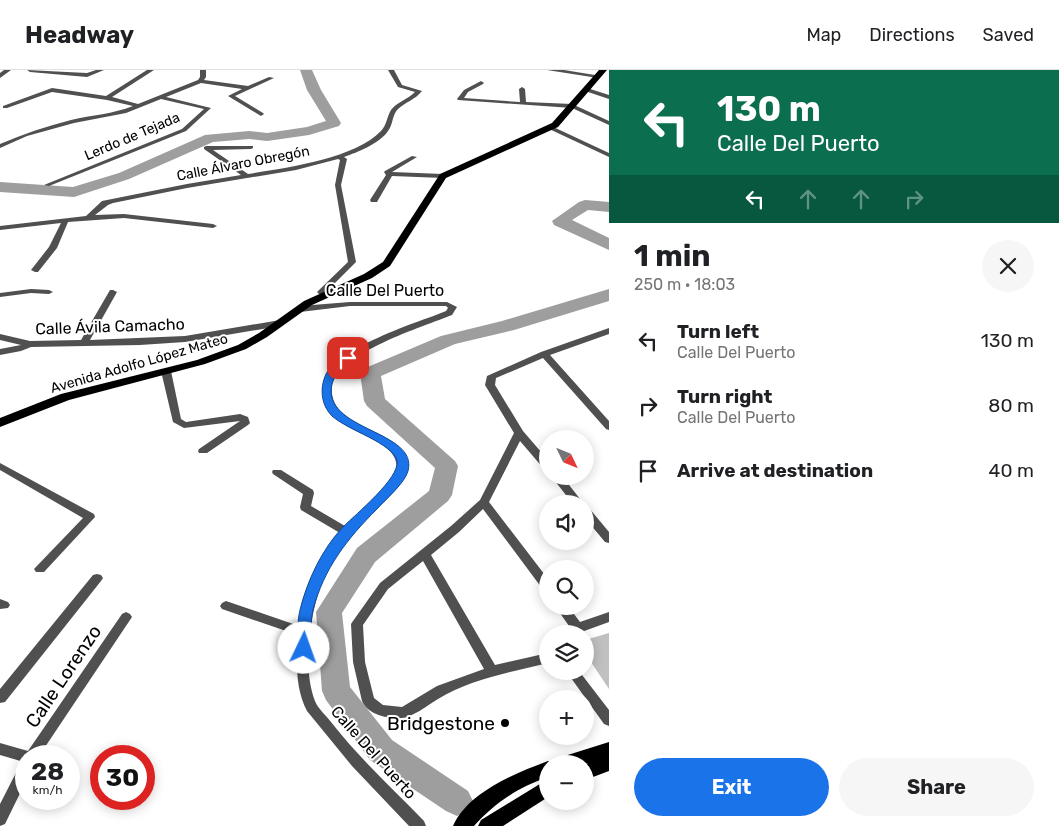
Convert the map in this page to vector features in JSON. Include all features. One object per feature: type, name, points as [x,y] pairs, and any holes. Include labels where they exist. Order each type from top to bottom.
[{"type":"main road","points":[[443,176],[555,125],[601,73]]},
{"type":"main road","name":"Avenida Adolfo López Mateo","points":[[0,423],[27,410],[65,397],[201,362],[242,347],[300,309],[368,276],[387,264],[443,176]]},
{"type":"main road","points":[[590,755],[609,749]]},
{"type":"main road","points":[[594,769],[609,763]]},
{"type":"main road","points":[[462,826],[484,802],[521,779],[539,772]]},
{"type":"main road","points":[[487,826],[539,794]]},
{"type":"street","points":[[0,76],[8,70]]},
{"type":"street","points":[[32,70],[86,75],[101,70]]},
{"type":"street","points":[[107,98],[151,70]]},
{"type":"street","points":[[200,82],[203,77],[203,70]]},
{"type":"street","name":"Calle Álvaro Obregón","points":[[0,228],[88,218],[105,203],[112,201],[289,169],[340,157],[364,146],[385,132],[394,110],[419,91],[400,86],[391,70]]},
{"type":"street","points":[[550,70],[601,73]]},
{"type":"street","points":[[261,114],[231,96],[270,78]]},
{"type":"street","points":[[0,146],[26,135],[64,123],[118,114],[200,82],[248,88]]},
{"type":"street","points":[[481,83],[466,92],[460,99],[571,107],[609,123]]},
{"type":"street","points":[[522,89],[523,104]]},
{"type":"street","points":[[587,90],[609,97]]},
{"type":"street","points":[[5,107],[42,92],[59,91],[107,98],[139,106]]},
{"type":"street","name":"Lerdo de Tejada","points":[[47,185],[184,130],[208,108],[163,98]]},
{"type":"street","points":[[549,128],[608,152]]},
{"type":"street","points":[[246,176],[206,148],[251,147]]},
{"type":"street","points":[[325,296],[321,292],[327,284],[352,262],[338,185],[344,159],[340,157]]},
{"type":"street","points":[[390,174],[387,172],[390,168],[414,157]]},
{"type":"street","points":[[390,174],[443,176]]},
{"type":"street","points":[[374,200],[390,174]]},
{"type":"street","points":[[88,218],[124,216],[213,226]]},
{"type":"street","points":[[35,270],[53,248],[65,222]]},
{"type":"street","points":[[0,295],[31,291],[49,292]]},
{"type":"street","points":[[84,344],[113,292]]},
{"type":"street","name":"Calle Del Puerto","points":[[300,309],[350,304],[447,304],[452,307],[449,313],[348,358],[334,370],[327,384],[326,399],[336,413],[354,426],[396,449],[402,460],[402,471],[391,487],[346,532],[320,571],[306,612],[303,664],[309,703],[334,735],[419,826]]},
{"type":"street","name":"Calle Ávila Camacho","points":[[0,337],[30,344],[84,344],[185,339],[280,323]]},
{"type":"street","points":[[539,456],[519,433],[490,385],[492,376],[605,331],[609,339]]},
{"type":"street","points":[[0,352],[18,349],[30,344]]},
{"type":"street","points":[[0,356],[13,353],[18,349]]},
{"type":"street","points":[[544,354],[609,426]]},
{"type":"street","points":[[166,371],[176,420],[184,425],[240,416],[245,419],[245,423],[203,451]]},
{"type":"street","points":[[519,433],[484,502],[455,529],[384,586],[356,624],[359,662],[368,701],[380,710],[402,713],[442,690],[492,672],[539,660]]},
{"type":"street","points":[[0,466],[90,517],[40,569]]},
{"type":"street","points":[[277,472],[309,493],[304,507],[346,532]]},
{"type":"street","points":[[563,485],[572,495]]},
{"type":"street","points":[[484,502],[539,576]]},
{"type":"street","points":[[594,522],[609,539]]},
{"type":"street","points":[[424,553],[492,672]]},
{"type":"street","points":[[0,698],[97,578]]},
{"type":"street","points":[[226,606],[305,632]]},
{"type":"street","name":"Calle Lorenzo","points":[[39,745],[126,617]]},
{"type":"street","points":[[583,625],[609,617]]},
{"type":"street","points":[[579,680],[609,720]]},
{"type":"street","points":[[0,749],[15,753]]},
{"type":"street","points":[[0,819],[15,789]]},
{"type":"building","points":[[609,633],[609,689],[594,666],[594,637]]},
{"type":"waterway","points":[[0,187],[74,192],[124,176],[210,138],[249,135],[267,137],[309,131],[334,123],[314,90],[306,70]]},
{"type":"waterway","points":[[609,207],[585,205],[560,221],[609,245]]},
{"type":"waterway","points":[[457,801],[381,750],[336,691],[329,612],[366,555],[440,495],[447,466],[375,401],[370,373],[448,340],[507,326],[609,295]]},
{"type":"place","name":"Bridgestone","points":[[505,723]]},
{"type":"route","points":[[304,648],[306,612],[320,571],[346,532],[391,487],[402,471],[402,460],[396,449],[354,426],[336,413],[326,399],[327,384],[334,370],[348,358]]}]
